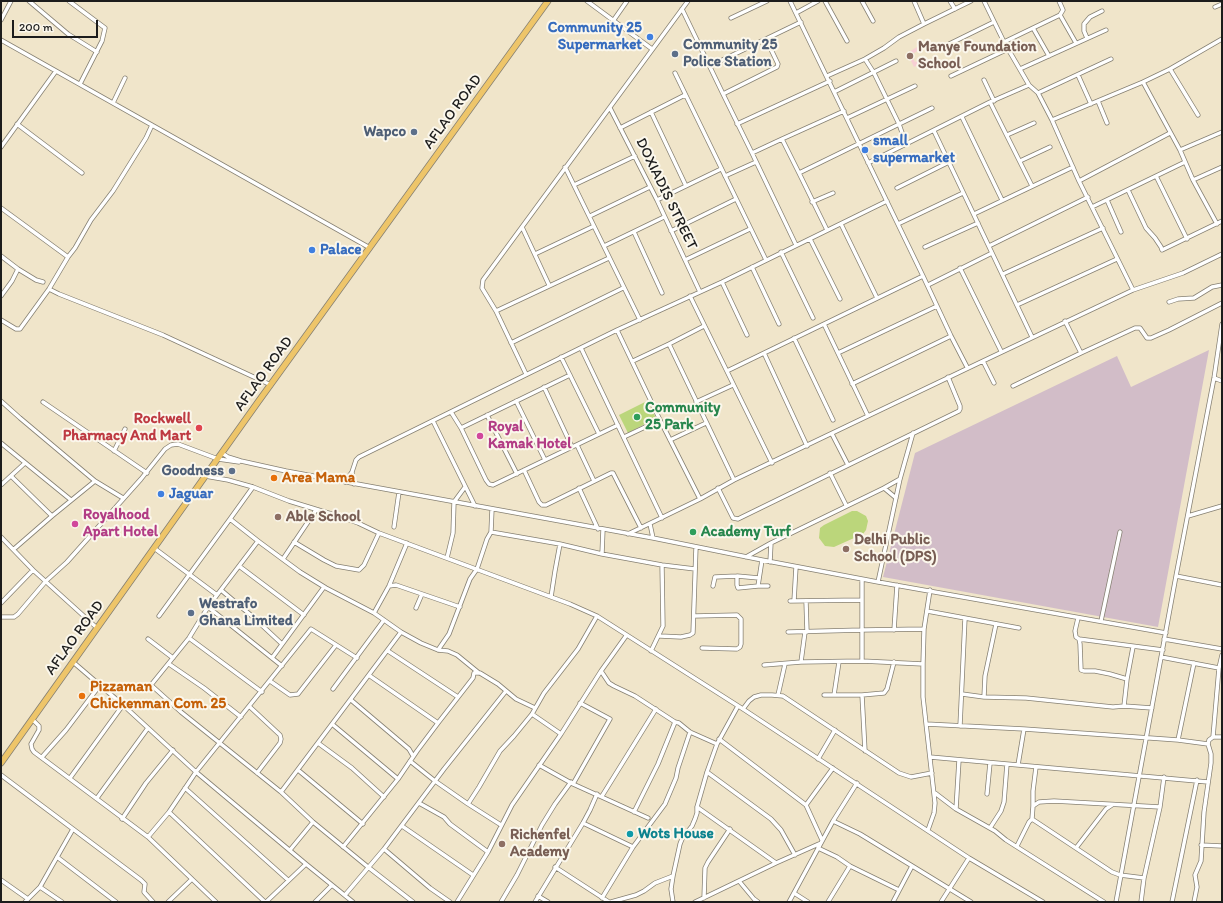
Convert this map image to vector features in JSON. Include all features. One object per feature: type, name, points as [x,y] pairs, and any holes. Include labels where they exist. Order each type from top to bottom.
[{"type":"highway","name":"AFLAO ROAD","points":[[1,763],[205,476],[548,1]]},
{"type":"street","points":[[1,20],[11,1]]},
{"type":"street","points":[[29,1],[68,34],[97,52]]},
{"type":"street","points":[[68,1],[105,28],[102,41],[80,84]]},
{"type":"street","points":[[587,1],[613,22],[652,49]]},
{"type":"street","points":[[613,22],[627,1]]},
{"type":"street","points":[[526,374],[496,311],[482,288],[482,282],[688,1]]},
{"type":"street","points":[[731,18],[767,1]]},
{"type":"street","points":[[790,1],[967,367]]},
{"type":"street","points":[[796,12],[818,1]]},
{"type":"street","points":[[825,1],[847,41]]},
{"type":"street","points":[[862,1],[872,21]]},
{"type":"street","points":[[914,1],[924,24]]},
{"type":"street","points":[[950,1],[955,9]]},
{"type":"street","points":[[827,76],[865,59],[924,24],[971,1]]},
{"type":"street","points":[[984,1],[1004,42],[1029,85],[1038,93],[1052,120],[1079,181],[1133,290]]},
{"type":"street","points":[[1004,42],[1060,16],[1063,10],[1058,1]]},
{"type":"street","points":[[1215,7],[1222,4]]},
{"type":"street","points":[[682,9],[796,245]]},
{"type":"street","points":[[1087,38],[1084,31],[1084,24],[1090,17],[1102,11]]},
{"type":"street","points":[[1060,16],[1076,43]]},
{"type":"street","points":[[710,66],[801,22]]},
{"type":"street","points":[[941,48],[994,22]]},
{"type":"street","points":[[1033,28],[1049,56]]},
{"type":"street","points":[[1020,69],[1106,30]]},
{"type":"street","points":[[723,94],[777,67],[778,64],[766,39]]},
{"type":"street","points":[[1052,120],[1143,82],[1170,69],[1222,39]]},
{"type":"street","points":[[1,40],[370,248]]},
{"type":"street","points":[[951,76],[1008,49]]},
{"type":"street","points":[[865,59],[874,72],[899,124],[906,144]]},
{"type":"street","points":[[1038,93],[1111,59]]},
{"type":"street","points":[[834,92],[896,61]]},
{"type":"street","points":[[1170,69],[1198,115]]},
{"type":"street","points":[[1,147],[56,71]]},
{"type":"street","points":[[675,73],[766,260]]},
{"type":"street","points":[[1078,75],[1091,104]]},
{"type":"street","points":[[113,103],[125,78]]},
{"type":"street","points":[[984,80],[992,102],[1032,186]]},
{"type":"street","points":[[737,124],[830,81]]},
{"type":"street","points":[[1143,82],[1180,150],[1193,180],[1217,224]]},
{"type":"street","points":[[868,162],[1029,85]]},
{"type":"street","points":[[847,118],[914,86]]},
{"type":"street","points":[[620,128],[685,95]]},
{"type":"street","points":[[1098,101],[1107,123]]},
{"type":"street","name":"DOXIADIS STREET","points":[[610,108],[657,200],[700,292]]},
{"type":"street","points":[[799,173],[932,108]]},
{"type":"street","points":[[752,153],[844,110]]},
{"type":"street","points":[[651,112],[686,186]]},
{"type":"street","points":[[962,117],[1002,200]]},
{"type":"street","points":[[1007,135],[1034,123]]},
{"type":"street","points":[[17,124],[82,173]]},
{"type":"street","points":[[1,320],[16,330],[20,329],[50,289],[91,220],[113,191],[146,138],[152,125]]},
{"type":"street","points":[[934,130],[1032,337]]},
{"type":"street","points":[[1180,150],[1222,132]]},
{"type":"street","points":[[1079,181],[1170,133]]},
{"type":"street","points":[[782,139],[827,230]]},
{"type":"street","points":[[1020,161],[1050,147]]},
{"type":"street","points":[[574,185],[635,156]]},
{"type":"street","points":[[725,176],[756,162]]},
{"type":"street","points":[[897,188],[949,162]]},
{"type":"street","points":[[1092,207],[1185,162]]},
{"type":"street","points":[[565,167],[640,320]]},
{"type":"street","points":[[974,214],[1073,167]]},
{"type":"street","points":[[1193,180],[1222,167]]},
{"type":"street","points":[[657,200],[721,168]]},
{"type":"street","points":[[1156,176],[1187,239]]},
{"type":"street","points":[[590,216],[650,187]]},
{"type":"street","points":[[1128,190],[1146,228],[1155,238],[1162,250],[1222,222]]},
{"type":"street","points":[[812,202],[833,193]]},
{"type":"street","points":[[898,224],[963,193]]},
{"type":"street","points":[[989,246],[1088,197]]},
{"type":"street","points":[[671,231],[736,199]]},
{"type":"street","points":[[1107,200],[1121,232]]},
{"type":"street","points":[[345,482],[352,472],[356,460],[359,457],[561,357],[722,282],[887,201]]},
{"type":"street","points":[[1,208],[68,257]]},
{"type":"street","points":[[604,246],[664,217]]},
{"type":"street","points":[[925,247],[978,223]]},
{"type":"street","points":[[841,224],[877,298]]},
{"type":"street","points":[[535,254],[594,226]]},
{"type":"street","points":[[522,227],[549,285]]},
{"type":"street","points":[[1003,274],[1103,228]]},
{"type":"street","points":[[685,260],[750,229]]},
{"type":"street","points":[[634,232],[662,293]]},
{"type":"street","points":[[810,239],[840,299]]},
{"type":"street","points":[[781,252],[813,318]]},
{"type":"street","points":[[928,286],[960,268],[992,253]]},
{"type":"street","points":[[628,534],[700,499],[734,480],[832,434],[967,367],[983,361],[1001,351],[1133,290],[1183,273],[1222,254]]},
{"type":"street","points":[[1,256],[18,269],[36,280],[43,282]]},
{"type":"street","points":[[496,311],[609,258]]},
{"type":"street","points":[[1017,305],[1117,259]]},
{"type":"street","points":[[752,267],[779,324]]},
{"type":"street","points":[[960,268],[1001,351]]},
{"type":"street","points":[[1,296],[12,282],[18,269]]},
{"type":"street","points":[[727,371],[923,276]]},
{"type":"street","points":[[722,282],[747,335]]},
{"type":"street","points":[[1169,302],[1178,299],[1194,298],[1212,288],[1222,285]]},
{"type":"street","points":[[511,343],[623,288]]},
{"type":"street","points":[[50,289],[59,294],[170,338],[272,385]]},
{"type":"street","points":[[690,296],[772,463]]},
{"type":"street","points":[[1013,386],[1135,328],[1140,328],[1147,338],[1151,338],[1219,303],[1222,303]]},
{"type":"street","points":[[838,353],[937,306]]},
{"type":"street","points":[[1065,321],[1081,353]]},
{"type":"street","points":[[824,324],[868,416]]},
{"type":"street","points":[[1116,902],[1138,775],[1214,378],[1222,324]]},
{"type":"street","points":[[633,361],[704,326]]},
{"type":"street","points":[[617,330],[700,499]]},
{"type":"street","points":[[852,384],[951,336]]},
{"type":"street","points":[[794,338],[833,420]]},
{"type":"street","points":[[669,344],[734,480]]},
{"type":"street","points":[[580,348],[662,518]]},
{"type":"street","points":[[764,353],[807,446]]},
{"type":"street","points":[[561,357],[599,434]]},
{"type":"street","points":[[983,361],[994,383]]},
{"type":"street","points":[[461,428],[570,375]]},
{"type":"street","points":[[718,488],[733,518],[738,519],[959,411],[960,409],[948,377]]},
{"type":"street","points":[[1214,378],[1222,381]]},
{"type":"street","points":[[696,402],[733,385]]},
{"type":"street","points":[[544,387],[572,447]]},
{"type":"street","points":[[1,401],[95,481],[123,498]]},
{"type":"street","points":[[516,401],[544,460]]},
{"type":"street","points":[[43,402],[147,472]]},
{"type":"street","points":[[451,412],[461,428],[489,484],[493,485],[618,425]]},
{"type":"street","points":[[487,415],[517,474]]},
{"type":"street","points":[[624,437],[660,420]]},
{"type":"street","points":[[433,421],[475,506]]},
{"type":"street","points":[[670,440],[706,423]]},
{"type":"street","points":[[114,451],[125,429]]},
{"type":"street","points":[[878,582],[900,479],[912,433]]},
{"type":"street","points":[[832,434],[848,465]]},
{"type":"street","points":[[1,443],[71,500]]},
{"type":"street","points":[[1,617],[14,616],[18,614],[46,581],[67,562],[147,472],[165,449],[171,445],[178,444],[226,458],[354,484],[653,538],[796,567],[1166,633]]},
{"type":"street","points":[[577,444],[594,481]]},
{"type":"street","points":[[220,456],[226,458]]},
{"type":"street","points":[[1,485],[25,463]]},
{"type":"street","points":[[524,470],[539,502],[542,505],[546,505],[611,473],[615,474],[641,528]]},
{"type":"street","points":[[352,472],[354,484]]},
{"type":"street","points":[[830,473],[846,505]]},
{"type":"street","points":[[11,476],[52,516]]},
{"type":"street","points":[[205,476],[228,480],[253,487],[289,501],[345,518],[379,533],[570,604],[596,616],[743,709],[969,858],[1043,902]]},
{"type":"street","points":[[746,557],[770,543],[900,479]]},
{"type":"street","points":[[14,549],[95,481]]},
{"type":"street","points":[[159,616],[253,487]]},
{"type":"street","points":[[447,558],[453,533],[454,502],[466,487]]},
{"type":"street","points":[[579,488],[598,529]]},
{"type":"street","points":[[884,488],[896,498]]},
{"type":"street","points":[[394,527],[399,492]]},
{"type":"street","points":[[1188,516],[1222,506]]},
{"type":"street","points":[[438,650],[449,634],[470,579],[477,569],[487,539],[491,532],[492,509]]},
{"type":"street","points":[[283,559],[316,510]]},
{"type":"street","points":[[230,519],[258,541],[324,587],[374,613],[401,632],[421,643],[438,650],[448,651],[457,655],[479,673],[498,684],[516,699],[535,708]]},
{"type":"street","points":[[650,524],[653,538]]},
{"type":"street","points":[[602,554],[603,529]]},
{"type":"street","points":[[491,532],[560,544],[602,554],[662,565],[695,569]]},
{"type":"street","points":[[1101,621],[1120,532]]},
{"type":"street","points":[[294,542],[336,566],[359,570],[364,565],[379,533]]},
{"type":"street","points":[[1,537],[34,570],[97,628]]},
{"type":"street","points":[[151,686],[189,638],[217,595],[258,541]]},
{"type":"street","points":[[374,613],[389,586],[407,543]]},
{"type":"street","points":[[770,543],[770,562]]},
{"type":"street","points":[[551,597],[560,544]]},
{"type":"street","points":[[660,636],[681,636],[693,633],[696,547]]},
{"type":"street","points":[[154,548],[217,595]]},
{"type":"street","points":[[758,586],[762,560]]},
{"type":"street","points":[[652,651],[660,636],[663,626],[662,565]]},
{"type":"street","points":[[238,566],[304,615]]},
{"type":"street","points":[[796,567],[792,601],[862,600]]},
{"type":"street","points":[[1,603],[34,570]]},
{"type":"street","points":[[714,586],[715,577],[737,576],[759,578]]},
{"type":"street","points":[[737,576],[738,588],[768,586]]},
{"type":"street","points":[[1176,576],[1222,585]]},
{"type":"street","points":[[391,579],[396,585]]},
{"type":"street","points":[[862,579],[862,661]]},
{"type":"street","points":[[389,586],[396,585],[460,607]]},
{"type":"street","points":[[894,630],[897,585]]},
{"type":"street","points":[[272,658],[324,587]]},
{"type":"street","points":[[221,590],[282,644]]},
{"type":"street","points":[[928,830],[934,813],[934,793],[923,697],[923,664],[924,629],[930,590]]},
{"type":"street","points":[[416,608],[422,594]]},
{"type":"street","points":[[801,662],[806,632],[806,601]]},
{"type":"street","points":[[208,608],[282,666]]},
{"type":"street","points":[[927,611],[1019,628]]},
{"type":"street","points":[[694,616],[737,615],[741,619],[740,647],[702,648]]},
{"type":"street","points":[[468,804],[500,750],[532,714],[544,693],[578,649],[596,616]]},
{"type":"street","points":[[960,726],[965,618]]},
{"type":"street","points":[[1078,618],[1075,631],[1076,637],[1079,639],[1082,670],[1110,674],[1126,679]]},
{"type":"street","points":[[333,689],[384,620]]},
{"type":"street","points":[[984,697],[985,676],[996,624]]},
{"type":"street","points":[[148,838],[186,788],[196,772],[312,629],[357,658]]},
{"type":"street","points":[[788,632],[924,629]]},
{"type":"street","points":[[281,792],[370,676],[401,632]]},
{"type":"street","points":[[457,902],[488,852],[512,805],[626,636]]},
{"type":"street","points":[[189,638],[262,692]]},
{"type":"street","points":[[148,639],[173,658]]},
{"type":"street","points":[[1079,639],[1163,650]]},
{"type":"street","points":[[1164,639],[1222,649]]},
{"type":"street","points":[[270,681],[290,695],[298,694],[336,645]]},
{"type":"street","points":[[1124,706],[1126,679],[1133,647]]},
{"type":"street","points":[[388,651],[458,697]]},
{"type":"street","points":[[1194,902],[1197,887],[1196,875],[1201,860],[1204,812],[1211,759],[1208,744],[1209,740],[1213,737],[1219,668],[1222,655]]},
{"type":"street","points":[[1161,657],[1219,668]]},
{"type":"street","points":[[764,665],[801,662],[862,661],[923,664]]},
{"type":"street","points":[[73,662],[124,705],[196,772],[353,902]]},
{"type":"street","points":[[834,695],[840,662]]},
{"type":"street","points":[[824,695],[862,695],[884,693],[887,689],[894,662]]},
{"type":"street","points":[[1178,740],[1194,663]]},
{"type":"street","points":[[169,664],[204,688],[241,717]]},
{"type":"street","points":[[778,695],[785,664]]},
{"type":"street","points":[[343,847],[398,779],[416,751],[473,678],[474,673],[471,666]]},
{"type":"street","points":[[601,671],[609,683],[635,696],[674,722],[679,723],[690,732],[717,744]]},
{"type":"street","points":[[474,673],[479,673]]},
{"type":"street","points":[[370,676],[438,723]]},
{"type":"street","points":[[146,683],[281,792],[313,822],[368,868],[413,902]]},
{"type":"street","points":[[42,757],[66,730],[100,685]]},
{"type":"street","points":[[345,895],[384,849],[482,720],[506,691]]},
{"type":"street","points":[[962,694],[984,697],[1026,698],[1113,707],[1124,706],[1152,708]]},
{"type":"street","points":[[743,709],[754,697],[761,695],[784,696],[899,773],[906,776],[932,773]]},
{"type":"street","points":[[862,695],[865,750]]},
{"type":"street","points":[[351,700],[409,749],[413,756]]},
{"type":"street","points":[[501,902],[517,875],[542,825],[555,804],[572,783],[610,719],[580,704]]},
{"type":"street","points":[[70,778],[124,705]]},
{"type":"street","points":[[673,902],[671,894],[673,876],[680,844],[692,826],[697,813],[697,807],[707,772],[717,744],[738,706]]},
{"type":"street","points":[[250,707],[280,735],[281,739],[280,743],[258,773]]},
{"type":"street","points":[[602,796],[656,709]]},
{"type":"street","points":[[532,714],[560,734]]},
{"type":"street","points":[[32,719],[39,726],[39,730],[31,744],[32,749],[148,838],[216,902]]},
{"type":"street","points":[[634,812],[658,764],[674,722]]},
{"type":"street","points":[[332,724],[398,779]]},
{"type":"street","points":[[926,724],[1024,729],[1178,740],[1208,744]]},
{"type":"street","points":[[96,798],[148,728]]},
{"type":"street","points":[[1018,765],[1024,729]]},
{"type":"street","points":[[818,759],[835,730]]},
{"type":"street","points":[[602,898],[633,847],[670,795],[690,732]]},
{"type":"street","points":[[1213,737],[1222,737]]},
{"type":"street","points":[[719,740],[806,805],[822,842]]},
{"type":"street","points":[[318,743],[352,768],[384,797]]},
{"type":"street","points":[[409,749],[416,751]]},
{"type":"street","points":[[122,819],[146,783],[172,750]]},
{"type":"street","points":[[930,757],[1208,782]]},
{"type":"street","points":[[956,809],[959,760]]},
{"type":"street","points":[[410,761],[435,781],[501,825]]},
{"type":"street","points":[[987,794],[990,763]]},
{"type":"street","points":[[990,828],[1001,812],[1004,802],[1007,764]]},
{"type":"street","points":[[539,765],[572,783],[648,818]]},
{"type":"street","points":[[1017,846],[1032,819],[1036,767]]},
{"type":"street","points":[[806,805],[833,768]]},
{"type":"street","points":[[298,770],[362,824]]},
{"type":"street","points":[[707,772],[771,819],[781,830],[795,855]]},
{"type":"street","points":[[1,775],[141,880],[145,884],[144,892],[153,902]]},
{"type":"street","points":[[1140,902],[1160,807],[1164,777]]},
{"type":"street","points":[[1172,902],[1197,780]]},
{"type":"street","points":[[789,902],[833,821],[857,783]]},
{"type":"street","points":[[186,788],[288,880]]},
{"type":"street","points":[[934,793],[956,809],[990,828],[1104,902]]},
{"type":"street","points":[[535,902],[583,823],[597,794]]},
{"type":"street","points":[[1033,806],[1039,802],[1054,801],[1160,807]]},
{"type":"street","points":[[420,803],[444,817],[450,824],[488,852]]},
{"type":"street","points":[[1076,848],[1106,809],[1112,805]]},
{"type":"street","points":[[697,807],[776,863]]},
{"type":"street","points":[[168,812],[266,902],[306,864]]},
{"type":"street","points":[[1032,819],[1112,872],[1120,876],[1144,878]]},
{"type":"street","points":[[833,821],[860,834],[971,902]]},
{"type":"street","points":[[290,850],[313,822]]},
{"type":"street","points":[[583,823],[633,847]]},
{"type":"street","points":[[402,826],[473,875]]},
{"type":"street","points":[[1,880],[26,900],[40,887],[73,829]]},
{"type":"street","points":[[704,898],[705,868],[730,829]]},
{"type":"street","points":[[695,902],[822,842]]},
{"type":"street","points":[[1201,845],[1222,846]]},
{"type":"street","points":[[818,848],[898,890]]},
{"type":"street","points":[[384,849],[430,888],[450,902]]},
{"type":"street","points":[[57,857],[116,902]]},
{"type":"street","points":[[941,902],[969,858]]},
{"type":"street","points":[[828,902],[850,866]]},
{"type":"street","points":[[893,902],[912,866]]},
{"type":"street","points":[[555,867],[602,898],[611,902],[636,895],[661,880],[673,876]]},
{"type":"street","points":[[168,902],[192,879]]},
{"type":"street","points":[[740,880],[758,902]]},
{"type":"street","points":[[315,902],[332,885]]},
{"type":"street","points":[[40,887],[62,902]]},
{"type":"street","points":[[794,893],[808,902]]},
{"type":"street","points":[[538,896],[548,902]]},
{"type":"shaded area","name":"Manye Foundation School","points":[[917,47],[919,50],[911,55],[915,62],[923,58],[925,61],[914,67],[907,53]]},
{"type":"shaded area","points":[[1209,350],[1158,627],[883,577],[915,453],[1117,356],[1131,387]]},
{"type":"green space","name":"Community 25 Park","points":[[647,401],[656,418],[628,433],[619,415]]},
{"type":"green space","points":[[852,511],[857,511],[866,516],[868,521],[866,530],[863,534],[834,547],[825,546],[819,538],[820,528]]},
{"type":"place","name":"Community 25 Supermarket","points":[[650,37]]},
{"type":"place","name":"Community 25 Police Station","points":[[675,54]]},
{"type":"place","name":"Manye Foundation School","points":[[910,56]]},
{"type":"place","name":"Wapco","points":[[414,132]]},
{"type":"place","name":"small supermarket","points":[[865,150]]},
{"type":"place","name":"Palace","points":[[312,250]]},
{"type":"place","name":"Community 25 Park","points":[[637,417]]},
{"type":"place","name":"Rockwell Pharmacy And Mart","points":[[199,428]]},
{"type":"place","name":"Royal Kamak Hotel","points":[[480,436]]},
{"type":"place","name":"Goodness","points":[[232,471]]},
{"type":"place","name":"Area Mama","points":[[274,478]]},
{"type":"place","name":"Jaguar","points":[[161,494]]},
{"type":"place","name":"Able School","points":[[278,517]]},
{"type":"place","name":"Royalhood Apart Hotel","points":[[75,524]]},
{"type":"place","name":"Academy Turf","points":[[693,532]]},
{"type":"place","name":"Delhi Public School (DPS)","points":[[846,549]]},
{"type":"place","name":"Westrafo Ghana Limited","points":[[191,613]]},
{"type":"place","name":"Pizzaman Chickenman Com. 25","points":[[82,696]]},
{"type":"place","name":"Wots House","points":[[630,834]]},
{"type":"place","name":"Richenfel Academy","points":[[502,844]]}]
